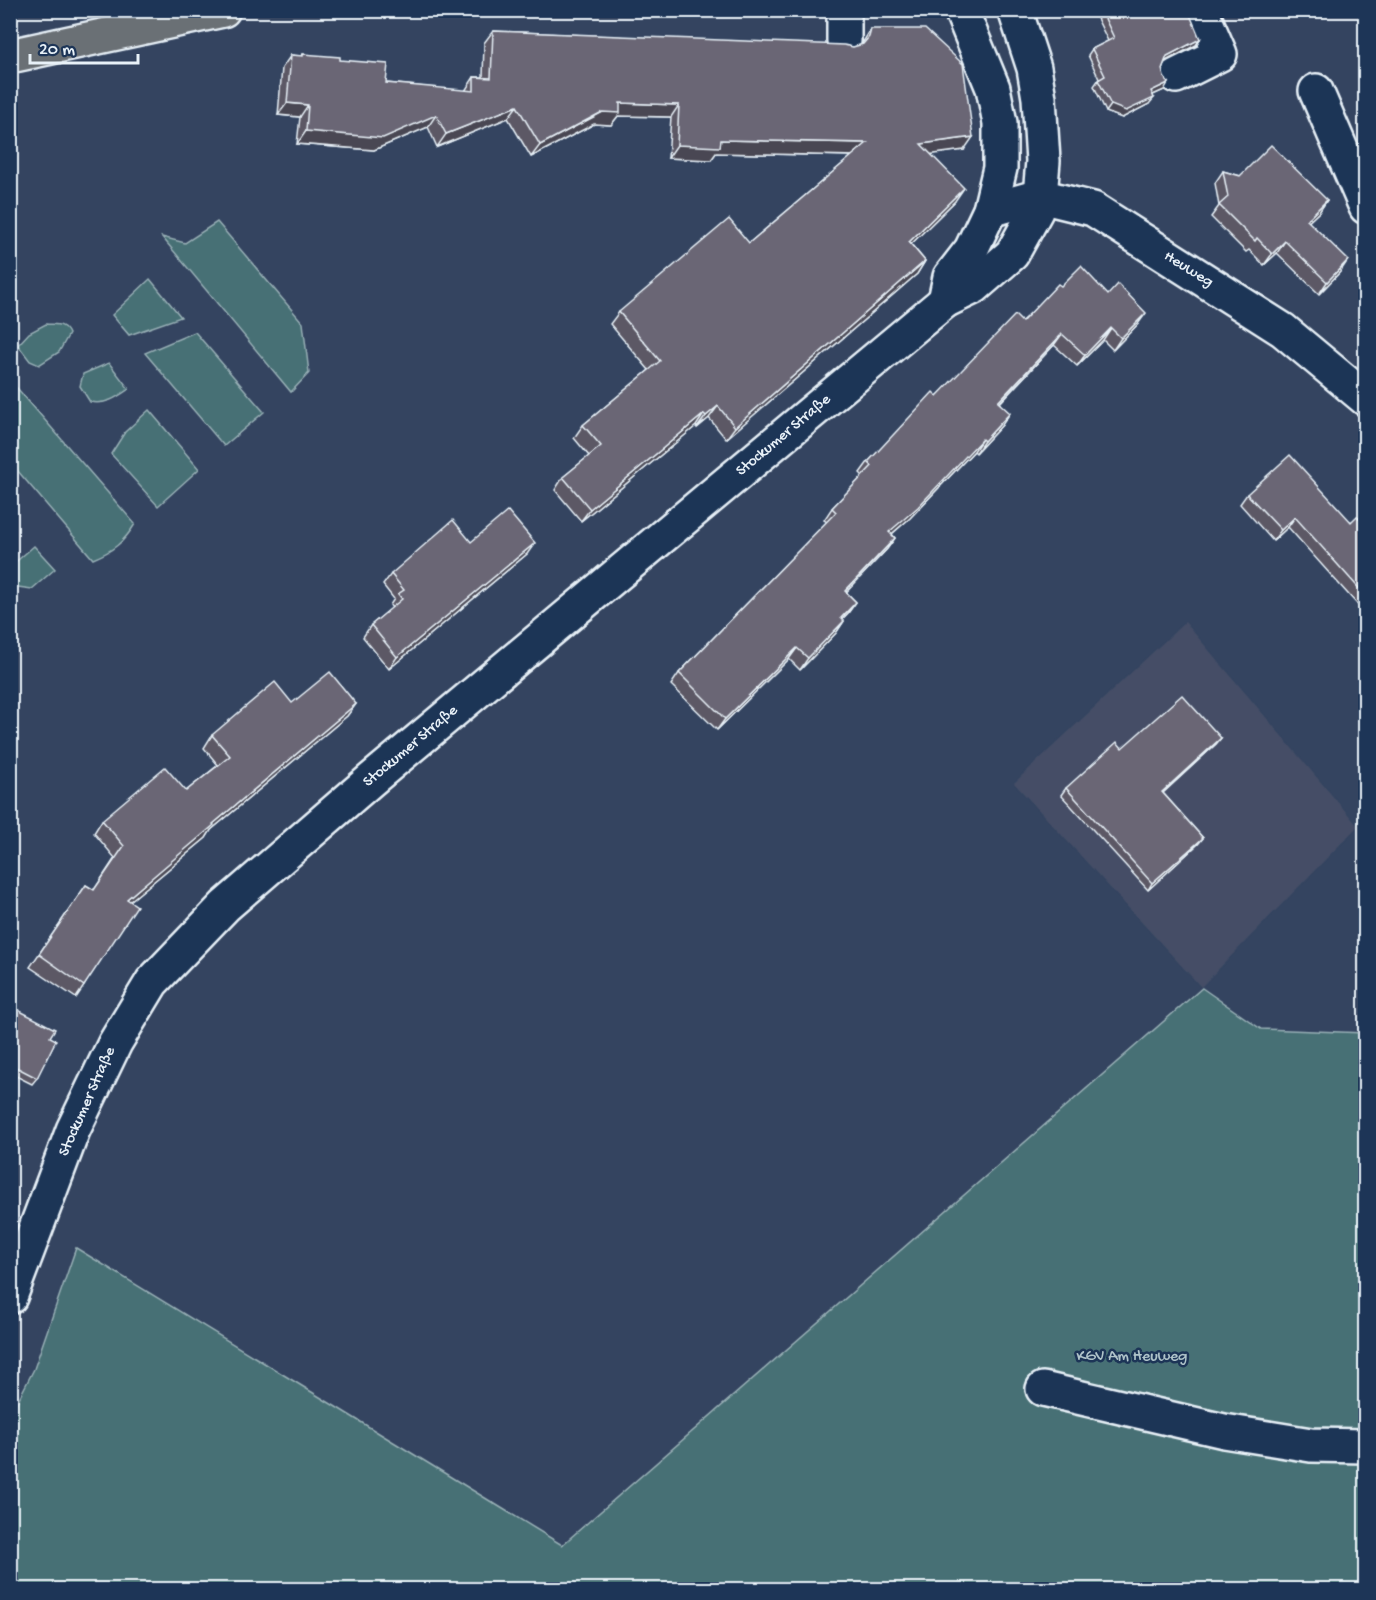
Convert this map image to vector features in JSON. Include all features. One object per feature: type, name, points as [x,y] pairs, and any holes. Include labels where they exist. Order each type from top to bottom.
[{"type":"main road","points":[[10,56],[223,10]]},
{"type":"street","points":[[945,301],[950,277],[971,249],[990,210],[1000,168],[1000,123],[993,88],[961,10]]},
{"type":"street","name":"Stockumer Straße","points":[[10,1297],[73,1130],[115,1043],[152,982],[225,906],[372,779],[945,301],[974,287],[1012,254],[1036,211],[1040,196],[1043,161],[1040,98],[1034,68],[1015,10]]},
{"type":"street","points":[[1176,76],[1220,54],[1201,10]]},
{"type":"street","points":[[1316,91],[1365,207]]},
{"type":"street","name":"Heuweg","points":[[990,210],[1040,196],[1093,209],[1283,330],[1365,399]]},
{"type":"street","points":[[1043,1389],[1224,1431],[1311,1445],[1365,1446]]},
{"type":"shaded area","points":[[1185,622],[1358,826],[1201,987],[1014,783]]},
{"type":"green space","points":[[217,222],[303,323],[309,373],[291,392],[162,237],[185,243]]},
{"type":"green space","points":[[150,279],[181,317],[129,335],[112,315]]},
{"type":"green space","points":[[46,324],[62,326],[69,334],[59,352],[39,365],[30,361],[18,345],[29,333]]},
{"type":"green space","points":[[195,332],[264,412],[224,446],[145,353]]},
{"type":"green space","points":[[109,363],[129,389],[106,402],[90,402],[80,386],[83,374]]},
{"type":"green space","points":[[17,388],[135,524],[122,541],[106,553],[93,559],[11,463],[11,393]]},
{"type":"green space","points":[[149,410],[199,469],[158,506],[111,454],[125,432]]},
{"type":"green space","points":[[34,546],[55,569],[32,589],[11,586],[11,566]]},
{"type":"green space","name":"KGV Am Heuweg","points":[[1202,988],[1261,1029],[1365,1033],[1365,1589],[11,1589],[10,1416],[34,1369],[76,1248],[562,1545]]},
{"type":"building","points":[[1101,10],[1150,10],[1152,14],[1159,10],[1188,10],[1200,39],[1167,56],[1162,69],[1168,83],[1151,91],[1154,98],[1126,111],[1111,105],[1098,80],[1105,76],[1092,49],[1114,38]]},
{"type":"building","points":[[871,29],[925,29],[963,64],[973,137],[921,144],[964,188],[909,242],[925,261],[735,427],[718,406],[706,416],[704,414],[590,509],[563,477],[601,446],[583,425],[660,361],[619,312],[729,219],[749,243],[867,143],[721,140],[720,147],[677,145],[679,105],[620,103],[620,113],[602,112],[540,145],[517,106],[446,134],[436,115],[383,138],[306,131],[308,105],[287,103],[291,55],[340,57],[340,60],[388,64],[386,83],[474,91],[474,77],[491,78],[493,31],[853,47],[863,44],[869,37]]},
{"type":"building","points":[[1271,145],[1327,200],[1307,220],[1348,260],[1327,282],[1285,241],[1272,254],[1257,238],[1255,241],[1219,205],[1228,197],[1223,171],[1240,176]]},
{"type":"building","points":[[1081,266],[1108,295],[1118,284],[1146,313],[1121,338],[1111,328],[1085,355],[1062,334],[998,402],[1010,413],[984,441],[982,439],[918,507],[889,532],[895,538],[845,591],[856,602],[841,618],[844,621],[808,658],[797,648],[725,719],[679,673],[836,512],[832,508],[872,466],[868,462],[933,392],[937,396],[1015,315],[1022,322],[1058,284],[1061,286]]},
{"type":"building","points":[[1290,455],[1351,522],[1357,516],[1365,525],[1365,595],[1295,517],[1281,530],[1247,494]]},
{"type":"building","points":[[508,511],[535,543],[397,657],[371,625],[402,599],[398,594],[404,590],[391,574],[453,520],[471,542]]},
{"type":"building","points":[[330,672],[356,704],[127,899],[137,906],[84,986],[39,954],[86,885],[94,890],[124,846],[102,820],[165,767],[186,791],[230,756],[212,735],[275,682],[292,703]]},
{"type":"building","points":[[1182,695],[1221,738],[1162,792],[1203,838],[1152,883],[1066,788],[1117,742],[1122,748]]},
{"type":"building","points":[[14,1008],[55,1029],[50,1037],[56,1040],[37,1078],[10,1064],[10,1015]]}]
